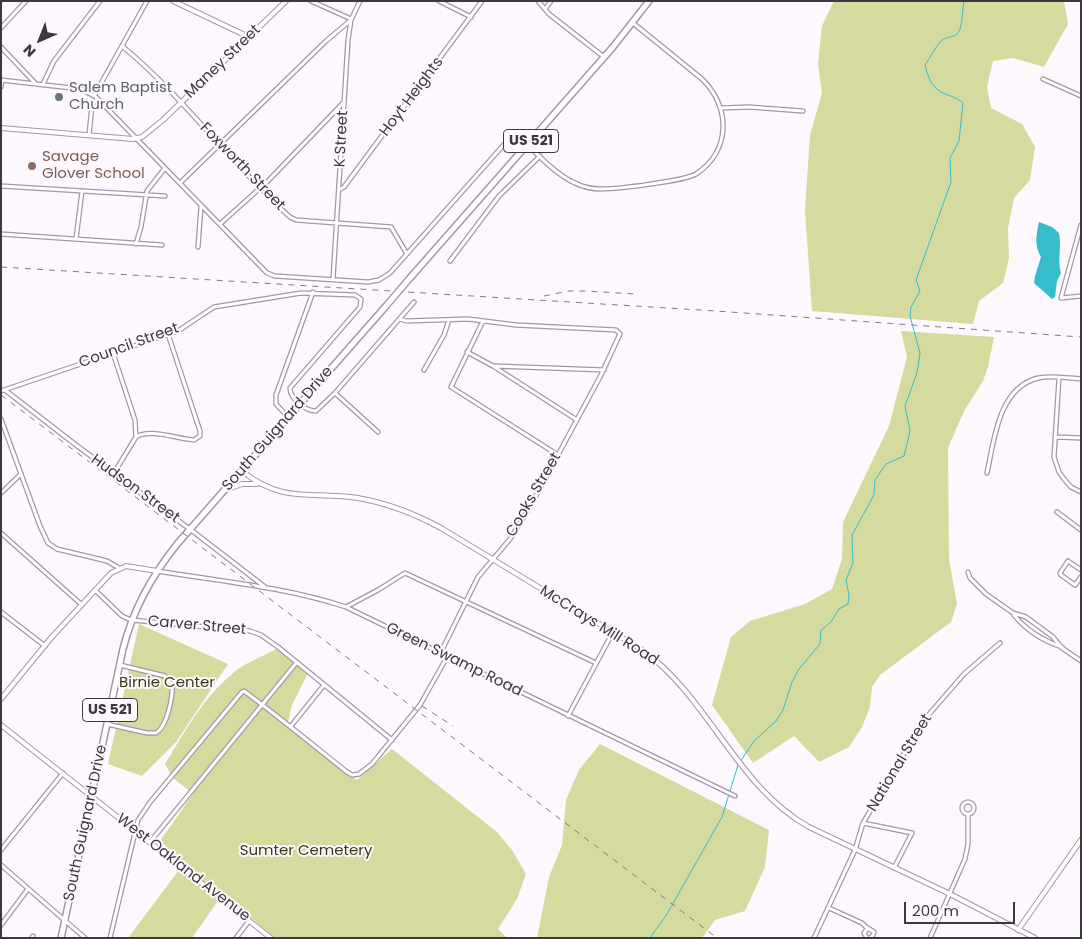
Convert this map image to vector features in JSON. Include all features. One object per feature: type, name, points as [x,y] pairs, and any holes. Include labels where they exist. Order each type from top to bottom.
[{"type":"highway","name":"South Guignard Drive","points":[[61,938],[119,665],[131,620],[157,571],[190,529],[604,58],[649,1]]},
{"type":"street","points":[[1,28],[26,1]]},
{"type":"street","points":[[43,84],[54,61],[100,1]]},
{"type":"street","points":[[94,96],[147,1]]},
{"type":"street","points":[[174,1],[249,37]]},
{"type":"street","name":"Maney Street","points":[[136,139],[148,133],[181,103],[286,1]]},
{"type":"street","points":[[180,183],[326,41],[351,20],[311,1]]},
{"type":"street","name":"K Street","points":[[333,280],[348,40],[351,20],[360,1]]},
{"type":"street","points":[[439,1],[471,17]]},
{"type":"street","name":"Hoyt Heights","points":[[339,190],[344,187],[482,1]]},
{"type":"street","points":[[538,1],[604,58]]},
{"type":"street","points":[[545,9],[551,1]]},
{"type":"street","points":[[1,86],[2,80],[43,84],[80,89],[94,96],[267,273],[275,276],[368,282],[379,280],[390,274],[508,140],[516,136],[528,144],[566,179],[594,189],[610,189],[689,178],[697,173],[720,145],[723,124],[721,108],[712,88],[633,23]]},
{"type":"street","name":"Foxworth Street","points":[[122,46],[141,62],[293,219],[391,227],[407,254]]},
{"type":"street","points":[[1,47],[36,84]]},
{"type":"street","points":[[1043,79],[1081,96]]},
{"type":"street","points":[[88,135],[92,106],[97,99]]},
{"type":"street","points":[[220,224],[344,103]]},
{"type":"street","points":[[721,108],[754,107],[803,111]]},
{"type":"street","points":[[1,128],[136,139]]},
{"type":"street","points":[[450,260],[494,202],[540,156]]},
{"type":"street","points":[[136,244],[142,227],[145,195],[165,168]]},
{"type":"street","points":[[1,186],[165,196]]},
{"type":"street","points":[[76,239],[82,191]]},
{"type":"street","points":[[198,247],[201,206]]},
{"type":"street","points":[[1081,225],[1062,298],[1081,296]]},
{"type":"street","points":[[1,234],[162,245]]},
{"type":"street","points":[[288,417],[276,404],[276,395],[313,292]]},
{"type":"street","name":"Council Street","points":[[3,390],[182,329],[214,307],[276,296],[313,292],[355,295],[361,299],[360,307],[291,385],[291,395],[300,403]]},
{"type":"street","points":[[300,403],[308,410],[316,411],[335,393],[414,302]]},
{"type":"street","points":[[400,318],[406,321],[468,319],[483,321],[451,387],[558,455]]},
{"type":"street","points":[[424,370],[440,342],[449,320]]},
{"type":"street","name":"Cooks Street","points":[[440,654],[478,577],[519,526],[604,370],[620,334],[616,330],[499,324],[483,321]]},
{"type":"street","points":[[114,473],[136,437],[140,434],[194,440],[200,434],[168,334]]},
{"type":"street","points":[[113,352],[135,420],[136,437]]},
{"type":"street","points":[[468,352],[577,420]]},
{"type":"street","points":[[493,366],[604,370]]},
{"type":"street","points":[[987,473],[998,421],[1012,396],[1025,385],[1038,378],[1081,379]]},
{"type":"street","points":[[1059,378],[1054,458],[1059,472],[1071,487],[1081,492]]},
{"type":"street","name":"Hudson Street","points":[[3,390],[266,588]]},
{"type":"street","points":[[335,393],[378,432]]},
{"type":"street","points":[[1,419],[45,539],[51,546],[64,551],[108,561],[118,568]]},
{"type":"street","points":[[1056,437],[1081,438]]},
{"type":"street","name":"McCrays Mill Road","points":[[242,471],[260,484],[283,493],[349,497],[394,507],[429,522],[492,559],[650,656],[673,676],[764,792],[788,814],[809,828],[950,894],[1035,938]]},
{"type":"street","points":[[1,493],[21,474]]},
{"type":"street","points":[[225,490],[242,484],[260,484]]},
{"type":"street","points":[[1057,512],[1081,530]]},
{"type":"street","points":[[1,533],[82,605]]},
{"type":"street","points":[[1081,570],[1068,561],[1060,573],[1076,585],[1081,577]]},
{"type":"street","points":[[1,699],[45,646],[111,573],[118,568],[126,566],[157,571]]},
{"type":"street","name":"Green Swamp Road","points":[[157,571],[305,595],[346,607],[735,796]]},
{"type":"street","points":[[968,572],[970,578],[986,594],[1013,613],[1026,617],[1053,637],[1062,648]]},
{"type":"street","points":[[346,607],[405,573],[596,662]]},
{"type":"street","name":"Carver Street","points":[[95,590],[122,616],[131,620],[250,631],[264,637],[392,740]]},
{"type":"street","points":[[1,612],[45,646]]},
{"type":"street","points":[[1013,613],[1021,624],[1081,661]]},
{"type":"street","points":[[568,716],[613,632]]},
{"type":"street","name":"National Street","points":[[814,938],[856,850],[863,823],[927,716],[967,671],[1000,643]]},
{"type":"street","points":[[110,938],[134,830],[138,820],[151,801],[244,691],[291,726],[309,743],[347,772],[356,775],[368,768],[420,705],[447,657]]},
{"type":"street","points":[[150,842],[297,662]]},
{"type":"street","points":[[107,724],[147,733],[159,732],[164,725],[172,692],[171,683],[165,676],[119,665]]},
{"type":"street","points":[[291,726],[324,685]]},
{"type":"street","name":"West Oakland Avenue","points":[[1,725],[271,938]]},
{"type":"street","points":[[1,850],[63,773]]},
{"type":"street","points":[[969,802],[973,804],[975,809],[972,814],[968,815],[964,813],[962,808],[964,804],[969,802]]},
{"type":"street","points":[[930,938],[966,854],[968,815]]},
{"type":"street","points":[[863,823],[912,834],[894,868]]},
{"type":"street","points":[[1018,930],[1081,840]]},
{"type":"street","points":[[1,865],[85,938]]},
{"type":"street","points":[[1,925],[28,889]]},
{"type":"street","points":[[829,908],[862,923],[866,928],[872,929],[874,932],[869,938],[864,933],[866,928]]},
{"type":"street","points":[[236,938],[249,921]]},
{"type":"green space","points":[[834,1],[1064,1],[1068,24],[1044,67],[1013,58],[993,61],[987,87],[991,108],[1022,124],[1035,147],[1030,180],[1014,198],[1008,228],[1009,258],[1003,283],[979,301],[973,324],[812,311],[805,210],[810,135],[822,93],[818,64],[822,26]]},
{"type":"green space","points":[[901,331],[994,337],[983,381],[964,411],[948,448],[949,559],[957,604],[951,622],[880,675],[872,687],[870,707],[862,727],[849,747],[819,762],[794,736],[753,763],[712,705],[731,637],[750,621],[805,604],[832,589],[842,559],[843,522],[889,426],[907,357]]},
{"type":"green space","name":"Birnie Center","points":[[139,624],[228,664],[176,742],[142,776],[108,764]]},
{"type":"green space","name":"Sumter Cemetery","points":[[276,649],[308,673],[292,705],[287,726],[357,780],[392,749],[497,832],[512,850],[526,874],[517,899],[498,929],[507,938],[276,938],[222,895],[192,938],[128,938],[185,862],[160,841],[193,794],[173,778],[165,764],[195,716],[222,683],[242,667]]},
{"type":"green space","points":[[600,744],[769,830],[765,867],[745,911],[715,920],[702,938],[537,938],[549,877],[562,845],[566,800],[579,770]]},
{"type":"water","points":[[1039,222],[1052,227],[1059,233],[1061,273],[1057,281],[1055,297],[1052,299],[1034,283],[1041,257],[1036,240]]},
{"type":"waterway","points":[[650,938],[667,914],[722,817],[738,765],[754,741],[776,721],[783,710],[792,682],[799,669],[820,644],[821,630],[831,622],[839,609],[848,604],[849,595],[846,580],[853,563],[852,535],[874,495],[875,480],[886,464],[904,456],[910,431],[905,406],[917,373],[920,353],[910,316],[911,307],[920,291],[916,280],[951,182],[950,158],[959,141],[963,103],[937,89],[929,78],[925,65],[942,40],[959,32],[962,23],[964,1]]},
{"type":"railway","points":[[1,267],[716,311],[1081,337]]},
{"type":"railway","points":[[544,296],[569,291],[635,294]]},
{"type":"railway","points":[[1,395],[717,938]]},
{"type":"railway","points":[[422,706],[453,726]]},
{"type":"place","name":"Salem Baptist Church","points":[[59,97]]},
{"type":"place","name":"Savage Glover School","points":[[32,166]]}]
